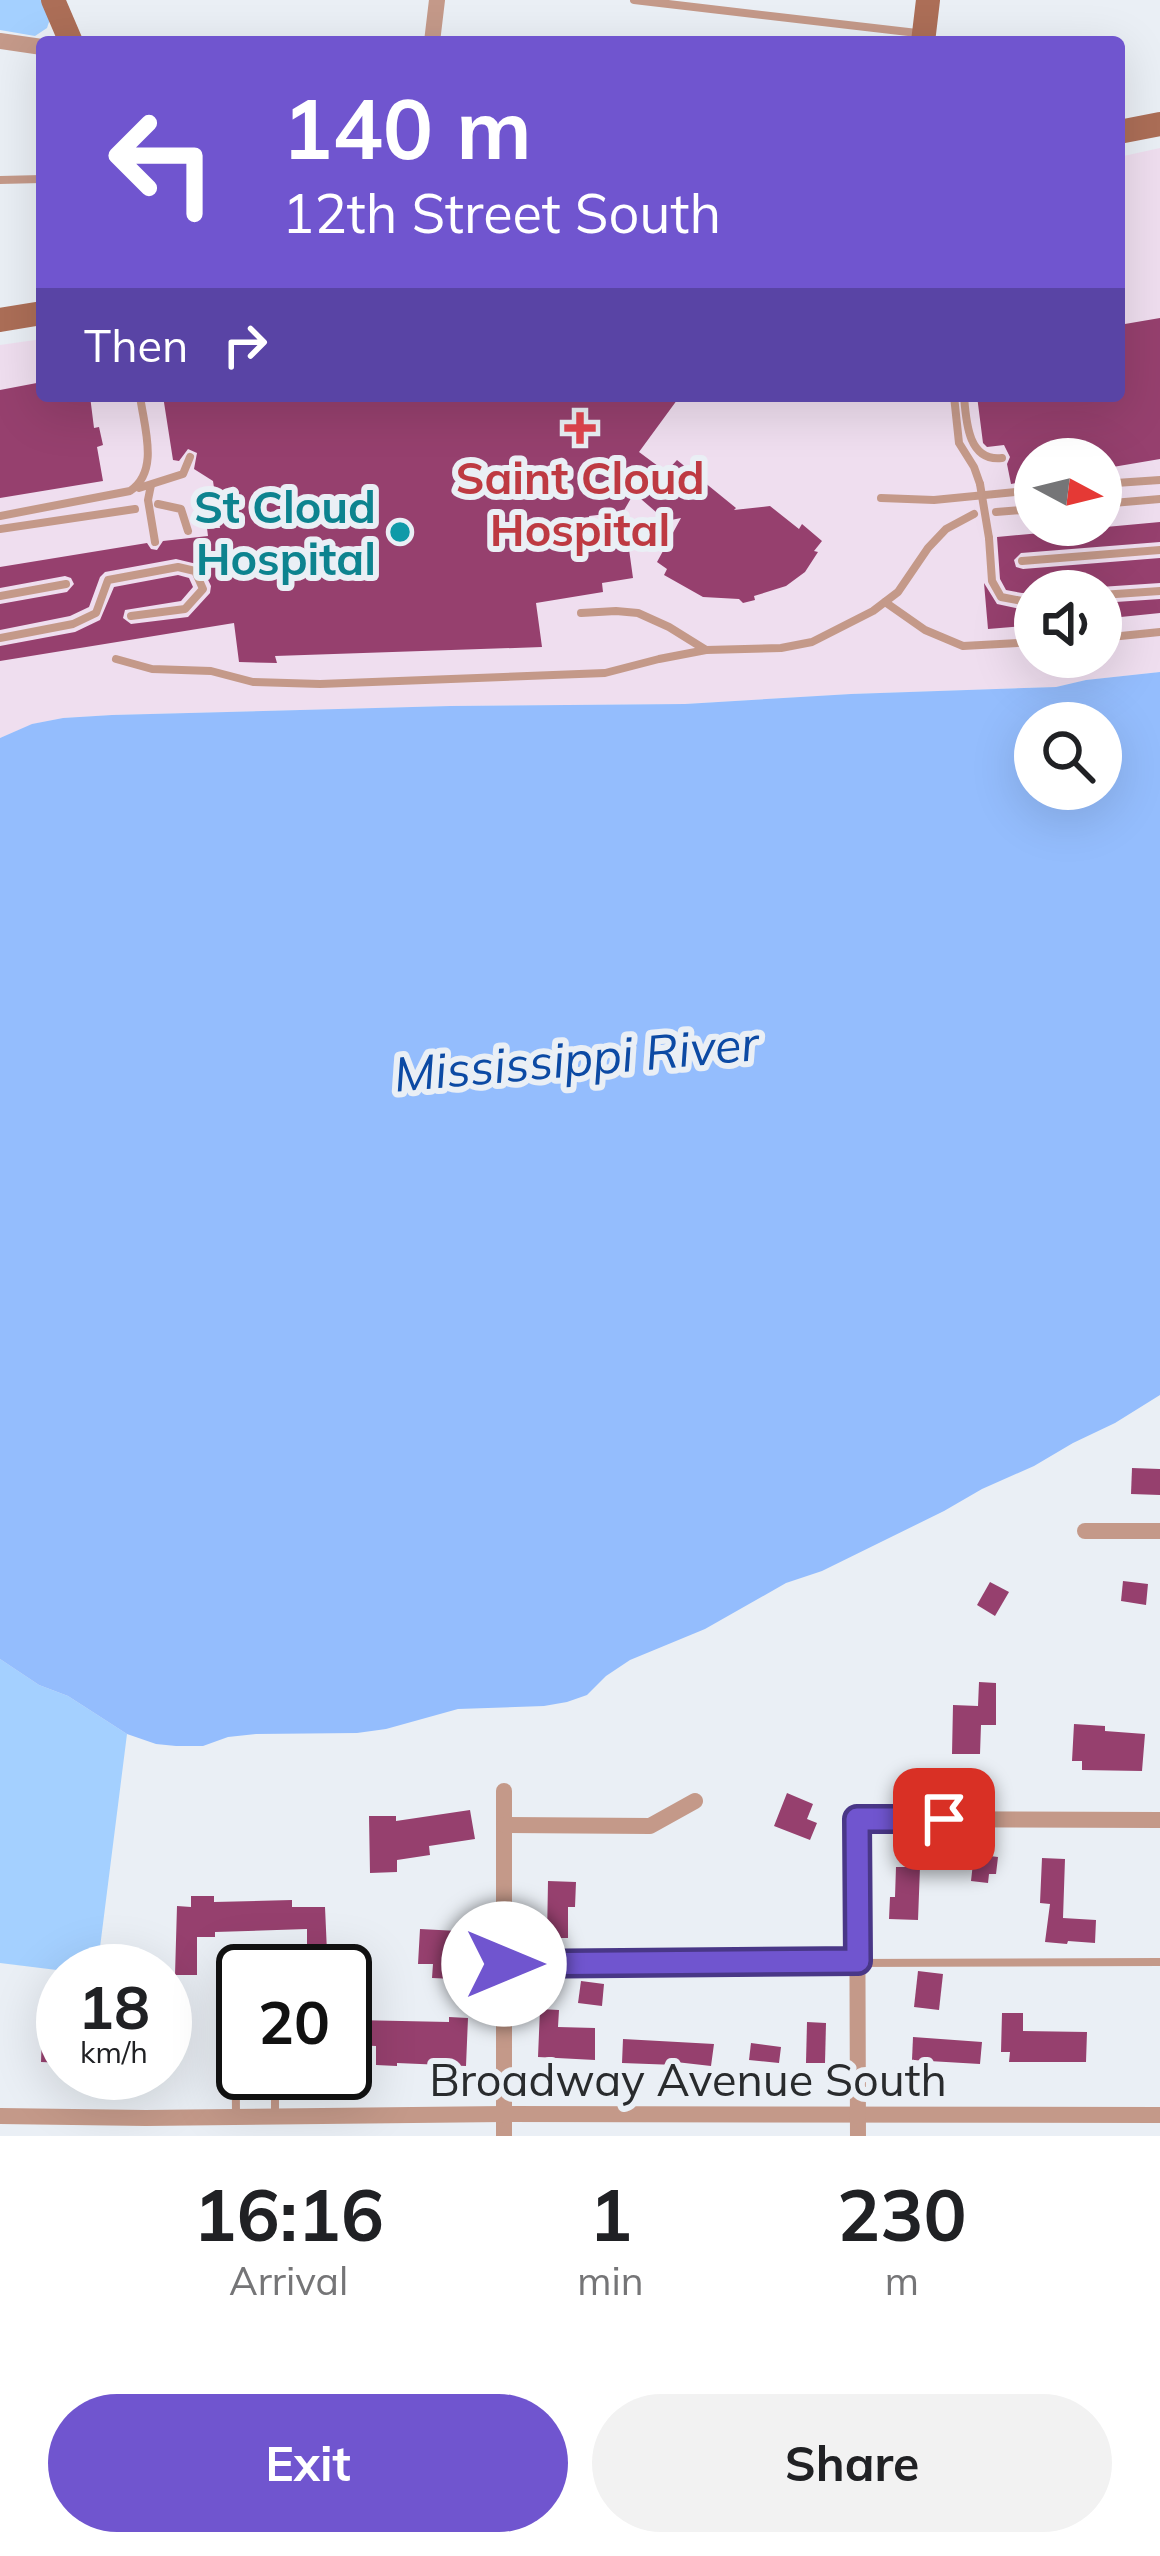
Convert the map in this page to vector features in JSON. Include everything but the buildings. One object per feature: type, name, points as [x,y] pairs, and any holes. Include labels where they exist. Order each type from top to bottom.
[{"type":"street","points":[[53,0],[68,36]]},
{"type":"street","points":[[433,36],[436,0]]},
{"type":"street","points":[[924,36],[928,0]]},
{"type":"street","points":[[0,41],[36,46]]},
{"type":"street","points":[[1125,131],[1160,124]]},
{"type":"street","points":[[0,320],[36,315]]},
{"type":"street","points":[[1085,1531],[1160,1531]]},
{"type":"street","points":[[504,1791],[504,2136]]},
{"type":"street","points":[[504,1825],[650,1826],[695,1802]]},
{"type":"street","points":[[858,2136],[857,1819],[1160,1820]]},
{"type":"street","name":"Broadway Avenue South","points":[[0,2116],[146,2127],[236,2117],[1160,2115]]},
{"type":"lane","points":[[634,0],[909,36]]},
{"type":"lane","points":[[0,181],[36,179]]},
{"type":"lane","points":[[130,491],[142,483],[148,465],[141,402]]},
{"type":"lane","points":[[955,402],[958,443],[980,484],[992,581],[1001,597],[1014,598]]},
{"type":"lane","points":[[965,402],[970,435],[979,452],[990,459],[1002,458]]},
{"type":"lane","points":[[0,516],[151,485],[183,474],[190,458]]},
{"type":"lane","points":[[1122,483],[1160,480]]},
{"type":"lane","points":[[151,485],[148,500],[155,542]]},
{"type":"lane","points":[[881,498],[934,500],[1014,492]]},
{"type":"lane","points":[[1122,503],[1160,500]]},
{"type":"lane","points":[[158,504],[181,509],[188,531]]},
{"type":"lane","points":[[0,530],[135,509]]},
{"type":"lane","points":[[995,512],[1014,511]]},
{"type":"lane","points":[[116,659],[152,669],[211,671],[253,682],[320,684],[605,673],[706,650],[781,649],[812,642],[884,602],[898,592],[946,529],[974,514]]},
{"type":"lane","points":[[1022,561],[1160,550]]},
{"type":"lane","points":[[0,638],[73,624],[96,613],[108,580],[178,567],[195,571],[203,589],[185,608],[131,616]]},
{"type":"lane","points":[[0,596],[66,584]]},
{"type":"lane","points":[[1122,594],[1160,591]]},
{"type":"lane","points":[[884,602],[925,630],[963,646],[1014,643]]},
{"type":"lane","points":[[581,614],[638,613],[706,650]]},
{"type":"lane","points":[[1122,636],[1160,632]]},
{"type":"lane","points":[[504,1964],[1160,1962]]},
{"type":"lane","points":[[236,2100],[236,2117]]},
{"type":"lane","points":[[275,2100],[275,2117]]},
{"type":"shaded area","points":[[0,0],[42,0],[50,19],[47,28],[35,36],[0,30]]},
{"type":"shaded area","name":"Saint Cloud Hospital","points":[[1160,148],[1160,672],[1122,676],[1122,570],[1014,570],[1014,678],[1104,678],[1056,687],[685,704],[112,715],[33,724],[0,738],[0,345],[36,340],[36,402],[1125,402],[1125,156]]},
{"type":"shaded area","points":[[0,1659],[127,1734],[100,1944],[36,1944],[36,1967],[0,1963]]},
{"type":"water","name":"Mississippi River","points":[[1160,672],[1160,1395],[944,1511],[822,1571],[786,1583],[705,1629],[630,1660],[587,1695],[567,1702],[458,1709],[357,1733],[256,1734],[203,1746],[176,1746],[127,1734],[0,1659],[0,738],[32,724],[112,715],[685,704],[1056,687]]},
{"type":"place","name":"Saint Cloud Hospital","points":[[580,428]]},
{"type":"place","name":"St Cloud Hospital","points":[[400,532]]},
{"type":"route","points":[[504,1964],[858,1961],[857,1819],[944,1819]]}]
